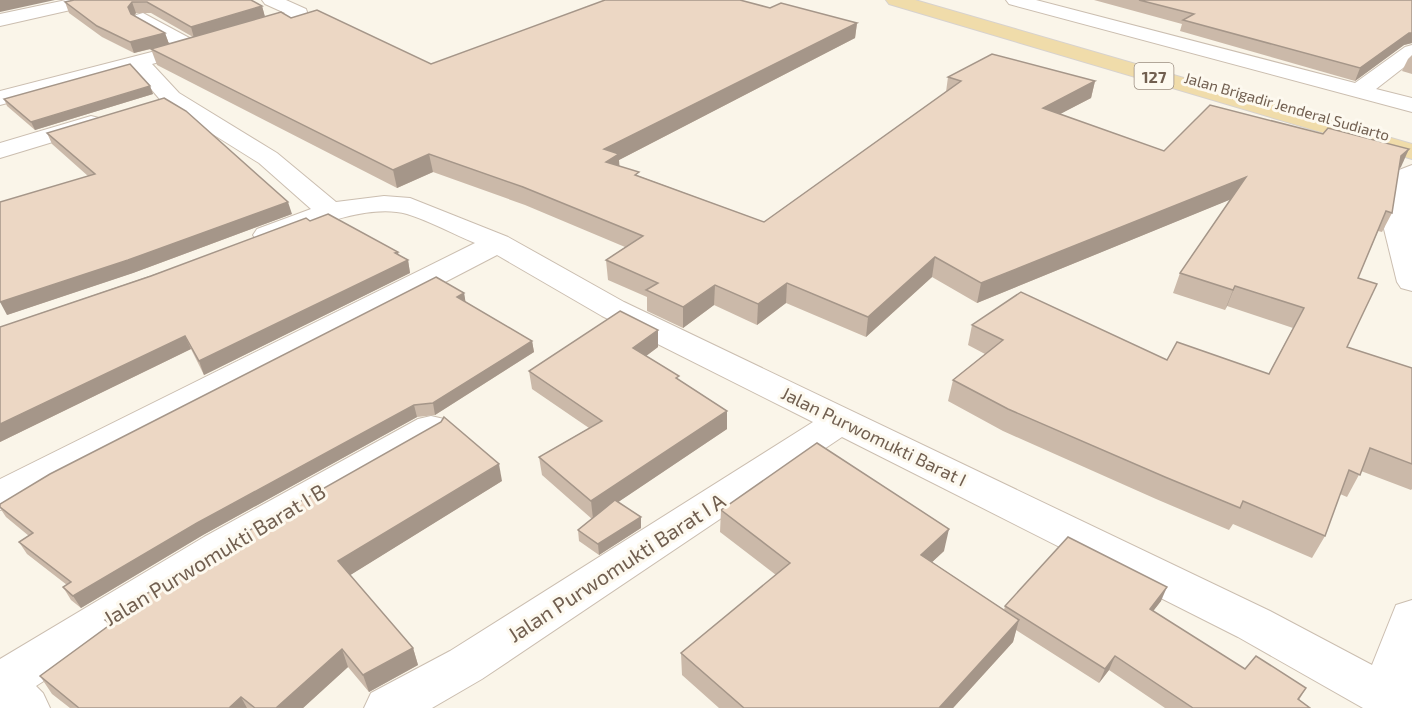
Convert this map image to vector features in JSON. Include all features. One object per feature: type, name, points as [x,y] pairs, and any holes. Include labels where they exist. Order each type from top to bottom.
[{"type":"main road","name":"Jalan Brigadir Jenderal Sudiarto","points":[[895,0],[1412,142]]},
{"type":"main road","name":"Jalan Brigadir Jenderal Sudiarto","points":[[920,0],[1412,152]]},
{"type":"street","points":[[0,20],[91,0]]},
{"type":"street","points":[[237,34],[299,15],[271,0]]},
{"type":"street","points":[[1015,0],[1412,105]]},
{"type":"street","points":[[142,19],[192,48]]},
{"type":"street","points":[[0,98],[214,41]]},
{"type":"street","points":[[1360,90],[1412,51]]},
{"type":"street","points":[[138,61],[171,98],[268,159],[330,211]]},
{"type":"street","points":[[148,105],[171,98]]},
{"type":"street","points":[[0,151],[114,116]]},
{"type":"street","points":[[1412,173],[1408,175],[1398,229],[1412,282]]},
{"type":"street","name":"Jalan Purwomukti Barat I","points":[[243,244],[330,211],[384,204],[410,206],[498,243],[613,309],[1254,624],[1396,702]]},
{"type":"street","points":[[0,496],[498,243]]},
{"type":"street","name":"Jalan Purwomukti Barat I A","points":[[388,708],[466,665],[841,421]]},
{"type":"street","name":"Jalan Purwomukti Barat I B","points":[[0,683],[219,548],[431,428]]},
{"type":"street","points":[[1396,702],[1412,618]]},
{"type":"street","points":[[0,683],[26,708]]},
{"type":"building","points":[[74,0],[251,0],[262,6],[191,27],[147,2],[132,2],[128,7],[131,14],[165,33],[130,42],[97,26],[65,2]]},
{"type":"building","points":[[605,0],[740,0],[770,8],[781,3],[857,23],[604,149],[619,154],[606,162],[639,172],[635,175],[764,222],[961,81],[948,77],[992,54],[1095,81],[1043,108],[1164,151],[1210,105],[1323,134],[1328,128],[1409,149],[1401,156],[1392,213],[1386,211],[1358,278],[1377,284],[1347,347],[1412,368],[1412,464],[1370,448],[1360,475],[1349,470],[1325,536],[1243,501],[1240,508],[1165,477],[1008,409],[953,380],[1003,340],[972,325],[1021,292],[1167,360],[1177,342],[1269,374],[1304,308],[1235,286],[1233,290],[1180,273],[1246,177],[981,283],[935,257],[868,317],[787,283],[758,304],[715,285],[683,307],[646,290],[658,283],[606,260],[643,236],[523,187],[429,154],[393,170],[151,49],[281,12],[291,18],[317,10],[431,64]]},
{"type":"building","points":[[1139,0],[1412,0],[1412,33],[1360,68],[1183,20],[1194,14]]},
{"type":"building","points":[[130,64],[150,86],[31,122],[4,99]]},
{"type":"building","points":[[164,98],[186,111],[288,202],[128,260],[0,302],[0,202],[95,174],[47,133]]},
{"type":"building","points":[[328,214],[398,252],[395,253],[408,260],[199,361],[185,336],[0,424],[0,327],[151,276],[306,218],[310,221]]},
{"type":"building","points":[[436,277],[464,293],[457,297],[532,341],[433,403],[414,405],[197,523],[73,596],[63,587],[71,582],[19,542],[33,533],[0,507],[0,504],[50,474]]},
{"type":"building","points":[[620,311],[658,330],[633,348],[679,376],[676,378],[727,411],[591,501],[539,457],[602,421],[529,371]]},
{"type":"building","points":[[444,417],[499,464],[338,561],[413,648],[363,675],[342,649],[276,708],[255,708],[241,697],[229,708],[79,708],[40,676],[111,624],[105,620],[227,543],[441,422]]},
{"type":"building","points":[[817,443],[949,529],[921,555],[1019,620],[939,708],[744,708],[681,653],[790,563],[721,510]]},
{"type":"building","points":[[615,500],[641,517],[598,544],[578,530]]},
{"type":"building","points":[[1068,537],[1167,587],[1150,609],[1245,669],[1256,656],[1306,688],[1298,699],[1310,708],[1193,708],[1115,656],[1105,669],[1005,606]]}]
